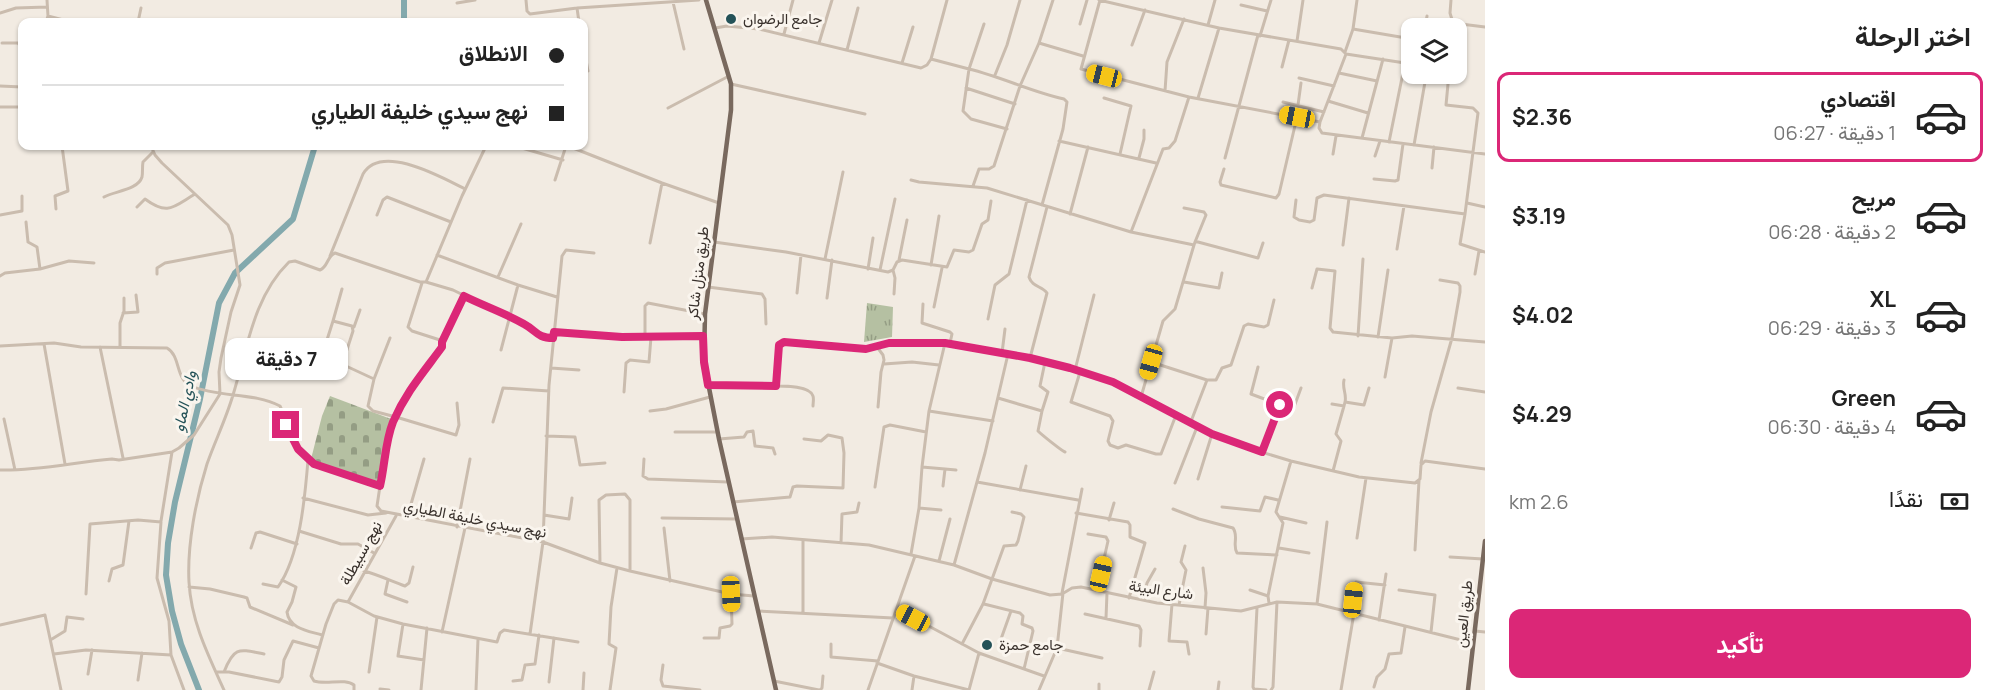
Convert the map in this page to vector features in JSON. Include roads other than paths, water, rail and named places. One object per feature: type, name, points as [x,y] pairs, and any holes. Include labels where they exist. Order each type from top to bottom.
[{"type":"main road","name":"طريق منزل شاكر","points":[[706,0],[729,76],[730,122],[705,314],[704,362],[717,432],[776,690]]},
{"type":"main road","name":"طريق العين","points":[[1468,690],[1485,541]]},
{"type":"street","points":[[47,0],[48,16],[56,18]]},
{"type":"street","points":[[457,3],[475,0]]},
{"type":"street","points":[[526,0],[529,14],[577,8],[699,0]]},
{"type":"street","points":[[784,34],[793,0]]},
{"type":"street","points":[[819,43],[832,0]]},
{"type":"street","points":[[715,28],[727,26],[784,34],[921,68],[931,59],[947,0]]},
{"type":"street","points":[[994,75],[1007,45],[1020,0]]},
{"type":"street","points":[[973,186],[979,169],[989,170],[994,166],[1020,86],[1039,43],[1053,0]]},
{"type":"street","points":[[1080,24],[1087,0]]},
{"type":"street","points":[[1320,122],[1189,98],[1165,90],[1083,71],[1081,69],[1099,0],[1219,28],[1405,63],[1389,142]]},
{"type":"street","points":[[1208,25],[1215,0]]},
{"type":"street","points":[[1225,158],[1271,0]]},
{"type":"street","points":[[1297,41],[1303,0]]},
{"type":"street","points":[[1357,0],[1353,29],[1318,128],[1322,133],[1485,154]]},
{"type":"street","points":[[1451,0],[1450,13],[1453,23],[1485,27]]},
{"type":"street","points":[[673,2],[684,49]]},
{"type":"street","points":[[1241,6],[1267,11]]},
{"type":"street","points":[[0,13],[16,8],[47,7]]},
{"type":"street","points":[[139,18],[141,8]]},
{"type":"street","points":[[577,8],[578,18]]},
{"type":"street","points":[[848,50],[858,8]]},
{"type":"street","points":[[1132,45],[1145,10]]},
{"type":"street","points":[[1165,90],[1167,62],[1184,19]]},
{"type":"street","points":[[984,24],[969,69],[963,109],[966,114],[978,121],[1006,129]]},
{"type":"street","points":[[902,63],[913,27]]},
{"type":"street","points":[[1198,99],[1219,28]]},
{"type":"street","points":[[1353,29],[1401,37]]},
{"type":"street","points":[[1282,66],[1289,40]]},
{"type":"street","points":[[3,43],[18,43]]},
{"type":"street","points":[[1039,43],[1084,56]]},
{"type":"street","points":[[1362,138],[1383,58]]},
{"type":"street","points":[[931,59],[994,75],[1020,86],[1066,100],[1067,105],[1059,141],[1042,205]]},
{"type":"street","points":[[1339,73],[1377,81]]},
{"type":"street","points":[[668,108],[729,76]]},
{"type":"street","points":[[1299,78],[1334,86]]},
{"type":"street","points":[[1298,106],[1301,83]]},
{"type":"street","points":[[730,84],[865,114]]},
{"type":"street","points":[[1414,145],[1425,84]]},
{"type":"street","points":[[1448,84],[1446,105],[1473,108],[1478,112],[1460,244],[1485,252]]},
{"type":"street","points":[[0,86],[18,87]]},
{"type":"street","points":[[966,88],[1014,104]]},
{"type":"street","points":[[1104,98],[1131,106],[1120,154]]},
{"type":"street","points":[[1131,232],[1162,149],[1169,148],[1175,141],[1189,98]]},
{"type":"street","points":[[1328,101],[1368,114]]},
{"type":"street","points":[[1282,102],[1324,112]]},
{"type":"street","points":[[0,107],[18,107]]},
{"type":"street","points":[[1224,169],[1221,184],[1276,198],[1279,194],[1297,117]]},
{"type":"street","points":[[1138,158],[1144,139],[1144,130]]},
{"type":"street","points":[[1333,154],[1336,136]]},
{"type":"street","points":[[1059,141],[1156,163]]},
{"type":"street","points":[[1375,156],[1380,141]]},
{"type":"street","points":[[1374,179],[1398,180],[1403,144]]},
{"type":"street","points":[[1070,214],[1088,147]]},
{"type":"street","points":[[1432,168],[1434,147]]},
{"type":"street","points":[[56,209],[55,196],[68,191],[63,150]]},
{"type":"street","points":[[442,342],[412,331],[408,327],[424,282],[484,150]]},
{"type":"street","points":[[528,150],[563,160]]},
{"type":"street","points":[[555,180],[566,150]]},
{"type":"street","points":[[577,150],[719,203]]},
{"type":"street","points":[[0,470],[48,468],[172,452],[194,435],[217,394],[229,319],[240,285],[232,235],[228,225],[153,152],[143,162],[142,178],[138,182],[104,197]]},
{"type":"street","points":[[224,690],[200,636],[189,587],[190,543],[204,474],[233,395],[255,317],[275,279],[289,262],[295,261],[320,270],[324,268],[363,174],[372,163],[386,160],[403,163],[465,189]]},
{"type":"street","points":[[825,259],[843,172]]},
{"type":"street","points":[[911,180],[987,188],[1131,232],[1194,243],[1258,258],[1263,243]]},
{"type":"street","points":[[650,243],[662,183]]},
{"type":"street","points":[[137,207],[142,200],[145,200],[159,208],[168,208],[195,194]]},
{"type":"street","points":[[1296,200],[1294,217],[1310,222],[1314,220],[1320,196],[1324,195],[1465,214]]},
{"type":"street","points":[[0,215],[22,211],[22,196]]},
{"type":"street","points":[[377,215],[383,200],[387,198],[451,222]]},
{"type":"street","points":[[1342,245],[1349,198]]},
{"type":"street","points":[[880,270],[895,199]]},
{"type":"street","points":[[988,319],[995,285],[1009,274],[1027,200]]},
{"type":"street","points":[[899,261],[942,268],[948,266],[954,250],[969,252],[973,250],[982,224],[988,220],[991,201]]},
{"type":"street","points":[[1467,203],[1485,207]]},
{"type":"street","points":[[1397,249],[1404,206]]},
{"type":"street","points":[[1030,358],[1047,293],[1033,284],[1029,277],[1047,207]]},
{"type":"street","points":[[1141,396],[1163,321],[1173,311],[1184,282],[1194,243],[1206,215],[1204,212],[1184,208]]},
{"type":"street","points":[[931,265],[939,216]]},
{"type":"street","points":[[714,242],[832,260],[888,272],[893,270],[899,261],[908,220]]},
{"type":"street","points":[[26,222],[28,242],[37,247],[40,269]]},
{"type":"street","points":[[498,277],[521,224]]},
{"type":"street","points":[[867,269],[873,238]]},
{"type":"street","points":[[157,274],[158,266],[165,263],[234,250]]},
{"type":"street","points":[[530,634],[543,542],[549,391],[563,252],[566,250],[594,253]]},
{"type":"street","points":[[1475,274],[1479,251]]},
{"type":"street","points":[[330,256],[338,254],[424,282],[444,286],[525,325],[539,336],[553,338]]},
{"type":"street","points":[[437,255],[557,297]]},
{"type":"street","points":[[797,292],[801,255]]},
{"type":"street","points":[[1359,336],[1363,259]]},
{"type":"street","points":[[827,298],[832,260]]},
{"type":"street","points":[[0,276],[5,273],[40,269],[69,261],[94,263]]},
{"type":"street","points":[[934,306],[942,268]]},
{"type":"street","points":[[1312,288],[1317,269],[1335,271],[1330,330],[1335,333],[1392,338],[1412,336],[1452,338],[1485,342]]},
{"type":"street","points":[[893,270],[894,294]]},
{"type":"street","points":[[1378,337],[1388,270]]},
{"type":"street","points":[[1184,282],[1220,288],[1222,273]]},
{"type":"street","points":[[1415,550],[1421,465],[1431,412],[1452,338],[1460,286],[1458,283],[1440,280]]},
{"type":"street","points":[[501,350],[518,285]]},
{"type":"street","points":[[708,287],[762,294],[765,299],[766,324]]},
{"type":"street","points":[[326,343],[342,289]]},
{"type":"street","points":[[123,313],[138,312],[136,295]]},
{"type":"street","points":[[1075,370],[1094,295]]},
{"type":"street","points":[[0,346],[44,344],[162,347],[170,350],[182,377],[190,386],[217,394],[264,400],[280,406],[286,425],[298,449],[308,460],[321,467],[380,486],[389,437],[399,407],[419,376],[442,347],[442,342],[464,296]]},
{"type":"street","points":[[120,347],[120,323],[124,298]]},
{"type":"street","points":[[1151,362],[1206,380],[1216,380],[1222,368],[1232,365],[1244,326],[1248,324],[1264,327],[1268,325],[1274,300]]},
{"type":"street","points":[[645,337],[645,305],[648,303],[705,314]]},
{"type":"street","points":[[868,690],[897,609],[913,555],[929,411],[939,365],[952,334],[922,323],[923,304]]},
{"type":"street","points":[[360,310],[343,362],[374,379]]},
{"type":"street","points":[[333,321],[350,325],[353,329]]},
{"type":"street","points":[[1002,352],[1005,329]]},
{"type":"street","points":[[554,332],[645,337],[703,336]]},
{"type":"street","points":[[624,392],[626,363],[630,360],[650,361],[651,337]]},
{"type":"street","points":[[390,338],[374,379],[369,408],[456,435],[459,425],[457,403]]},
{"type":"street","points":[[1385,377],[1392,338]]},
{"type":"street","points":[[776,386],[781,343],[866,349],[894,342],[948,344],[1002,352],[1113,382],[1190,424],[1262,452],[1366,478],[1419,482]]},
{"type":"street","points":[[44,344],[65,464]]},
{"type":"street","points":[[100,347],[123,458]]},
{"type":"street","points":[[878,347],[883,355],[884,364],[881,370],[878,406]]},
{"type":"street","points":[[954,565],[993,421],[1008,354]]},
{"type":"street","points":[[884,364],[912,362],[939,365]]},
{"type":"street","points":[[1045,362],[1040,386],[1048,392],[1038,431],[1051,440],[1059,450],[1065,452]]},
{"type":"street","points":[[1258,367],[1251,391],[1252,395],[1280,405],[1294,406],[1301,388]]},
{"type":"street","points":[[551,368],[579,370]]},
{"type":"street","points":[[1080,372],[1071,402],[1110,416],[1113,421],[1108,441],[1110,445],[1118,448],[1124,445],[1161,454],[1176,416]]},
{"type":"street","points":[[1190,424],[1206,380]]},
{"type":"street","points":[[1333,471],[1341,441],[1336,434],[1345,404],[1344,380]]},
{"type":"street","points":[[708,385],[801,387],[813,395],[813,406]]},
{"type":"street","points":[[493,422],[503,387],[549,391]]},
{"type":"street","points":[[1332,404],[1364,405],[1369,388]]},
{"type":"street","points":[[1458,388],[1485,392]]},
{"type":"street","points":[[650,411],[710,397]]},
{"type":"street","points":[[998,398],[1042,411]]},
{"type":"street","points":[[1262,452],[1280,405]]},
{"type":"street","points":[[929,411],[993,421]]},
{"type":"street","points":[[4,419],[15,470]]},
{"type":"street","points":[[875,487],[884,427],[890,425],[926,432]]},
{"type":"street","points":[[1175,483],[1197,427]]},
{"type":"street","points":[[719,439],[744,437],[747,432],[753,431],[755,446],[774,448],[775,454]]},
{"type":"street","points":[[675,432],[717,432]]},
{"type":"street","points":[[1198,479],[1212,434]]},
{"type":"street","points":[[734,502],[787,498],[791,496],[793,487],[797,486],[843,488],[842,438],[828,435],[821,441],[804,439]]},
{"type":"street","points":[[546,436],[575,437],[580,465],[605,463]]},
{"type":"street","points":[[172,452],[161,522],[157,578],[170,621],[171,655],[183,690]]},
{"type":"street","points":[[407,518],[424,459]]},
{"type":"street","points":[[457,527],[470,459]]},
{"type":"street","points":[[644,459],[643,476],[648,479],[729,482]]},
{"type":"street","points":[[263,584],[276,588],[282,580],[297,544],[308,460]]},
{"type":"street","points":[[1269,604],[1268,596],[1283,524],[1276,512],[1291,461]]},
{"type":"street","points":[[1421,465],[1425,461],[1485,469]]},
{"type":"street","points":[[1020,490],[1026,466]]},
{"type":"street","points":[[922,467],[956,470]]},
{"type":"street","points":[[943,486],[945,469]]},
{"type":"street","points":[[1357,538],[1366,478]]},
{"type":"street","points":[[977,482],[1079,500]]},
{"type":"street","name":"نهج سيدي خليفة الطياري","points":[[380,486],[377,506],[379,510],[396,516],[543,542],[617,568],[731,594],[756,596]]},
{"type":"street","points":[[1038,690],[1056,648],[1076,513],[1082,489]]},
{"type":"street","points":[[600,563],[599,500],[606,495],[625,494],[630,500],[630,571]]},
{"type":"street","points":[[1222,507],[1260,512],[1265,497],[1278,500]]},
{"type":"street","points":[[303,498],[368,515],[386,513]]},
{"type":"street","points":[[544,514],[569,519],[572,498]]},
{"type":"street","points":[[841,543],[842,514],[857,512],[859,502]]},
{"type":"street","points":[[1109,520],[1113,503]]},
{"type":"street","points":[[919,508],[941,510]]},
{"type":"street","points":[[1173,509],[1233,528],[1236,532],[1235,550],[1237,553],[1277,555]]},
{"type":"street","points":[[962,644],[983,604],[1004,546],[1016,545],[1018,542],[1024,518],[1021,514],[1012,512]]},
{"type":"street","points":[[1076,513],[1128,522],[1130,537],[1145,543],[1129,598]]},
{"type":"street","name":"نهج سبيطلة","points":[[348,602],[396,516]]},
{"type":"street","points":[[1279,517],[1306,523]]},
{"type":"street","points":[[662,518],[737,519]]},
{"type":"street","points":[[939,561],[950,519]]},
{"type":"street","points":[[86,594],[89,526],[93,522],[129,520],[161,522]]},
{"type":"street","points":[[109,580],[112,569],[123,566],[129,520]]},
{"type":"street","points":[[1317,604],[1327,522]]},
{"type":"street","points":[[442,632],[465,528]]},
{"type":"street","points":[[664,528],[670,581]]},
{"type":"street","points":[[299,531],[341,544],[358,544],[374,553]]},
{"type":"street","points":[[251,548],[256,533],[260,532],[297,544]]},
{"type":"street","points":[[1088,534],[1106,537],[1108,541],[1097,590]]},
{"type":"street","name":"شارع البيئة","points":[[741,539],[772,537],[863,544],[954,565],[992,579],[1050,595],[1077,587],[1129,598],[1241,611],[1277,602],[1317,604],[1473,643]]},
{"type":"street","points":[[803,540],[803,612]]},
{"type":"street","points":[[1179,605],[1186,570],[1181,563],[1185,546]]},
{"type":"street","points":[[1279,548],[1309,553]]},
{"type":"street","points":[[1450,557],[1483,559]]},
{"type":"street","points":[[364,571],[407,585],[413,567]]},
{"type":"street","points":[[610,690],[616,648],[609,644],[610,615],[617,568]]},
{"type":"street","points":[[1203,568],[1206,594],[1206,634]]},
{"type":"street","points":[[1143,600],[1147,582],[1155,569]]},
{"type":"street","points":[[1379,620],[1386,574]]},
{"type":"street","points":[[282,580],[296,587],[287,612],[293,625]]},
{"type":"street","points":[[388,580],[385,594],[407,602]]},
{"type":"street","points":[[1356,582],[1384,585]]},
{"type":"street","points":[[189,587],[210,589],[247,598],[250,607],[322,635]]},
{"type":"street","points":[[1341,690],[1354,588]]},
{"type":"street","points":[[1250,590],[1268,596]]},
{"type":"street","points":[[1399,590],[1435,595],[1431,632]]},
{"type":"street","points":[[1106,619],[1107,593]]},
{"type":"street","points":[[704,638],[717,639],[720,637],[720,628],[730,627],[732,624],[731,594]]},
{"type":"street","points":[[354,690],[353,684],[349,682],[327,684],[312,679],[311,673],[322,635],[336,602],[340,600],[377,617],[478,639],[497,642],[500,633],[504,630],[578,642]]},
{"type":"street","points":[[1271,690],[1277,602]]},
{"type":"street","points":[[983,604],[1022,614],[1022,624],[1033,630],[1024,669]]},
{"type":"street","points":[[1172,604],[1169,641],[1187,642],[1189,654]]},
{"type":"street","points":[[1257,608],[1253,687],[1266,690]]},
{"type":"street","points":[[897,609],[979,652],[1044,676]]},
{"type":"street","points":[[759,611],[893,618]]},
{"type":"street","points":[[1001,639],[1011,611]]},
{"type":"street","points":[[0,625],[43,614],[46,616],[61,690]]},
{"type":"street","points":[[1085,614],[1139,626],[1140,646]]},
{"type":"street","points":[[52,639],[65,631],[67,617],[83,619]]},
{"type":"street","points":[[369,672],[377,617]]},
{"type":"street","points":[[403,624],[399,657],[423,660]]},
{"type":"street","points":[[1374,687],[1377,677],[1385,669],[1389,654],[1401,654],[1405,627]]},
{"type":"street","points":[[421,690],[427,628]]},
{"type":"street","points":[[1474,631],[1485,632]]},
{"type":"street","points":[[513,681],[522,681],[525,665],[535,663],[539,635]]},
{"type":"street","points":[[549,682],[554,638]]},
{"type":"street","points":[[476,690],[478,639]]},
{"type":"street","points":[[216,672],[279,682],[282,677],[284,660],[293,641],[319,648]]},
{"type":"street","points":[[831,644],[831,657],[878,662],[914,676],[969,690],[979,652]]},
{"type":"street","points":[[1056,648],[1102,658]]},
{"type":"street","points":[[54,654],[92,650],[171,655]]},
{"type":"street","points":[[88,674],[92,650]]},
{"type":"street","points":[[224,672],[237,650],[264,654]]},
{"type":"street","points":[[138,680],[142,653]]},
{"type":"street","points":[[663,665],[661,680],[663,686],[700,690]]},
{"type":"street","points":[[1149,690],[1154,672]]},
{"type":"street","points":[[583,690],[584,673]]},
{"type":"street","points":[[774,681],[819,690],[822,688],[823,676]]},
{"type":"street","points":[[912,690],[914,676]]},
{"type":"street","points":[[1218,690],[1219,682]]},
{"type":"street","points":[[1099,684],[1099,690]]},
{"type":"street","points":[[380,689],[389,690]]},
{"type":"waterway","name":"وادي الماو","points":[[404,0],[404,18]]},
{"type":"waterway","name":"وادي الماو","points":[[199,690],[181,644],[166,575],[168,543],[175,502],[200,399],[219,303],[235,273],[293,219],[314,150]]},
{"type":"place","name":"جامع الرضوان","points":[[731,19]]},
{"type":"place","name":"جامع حمزة","points":[[987,645]]}]
